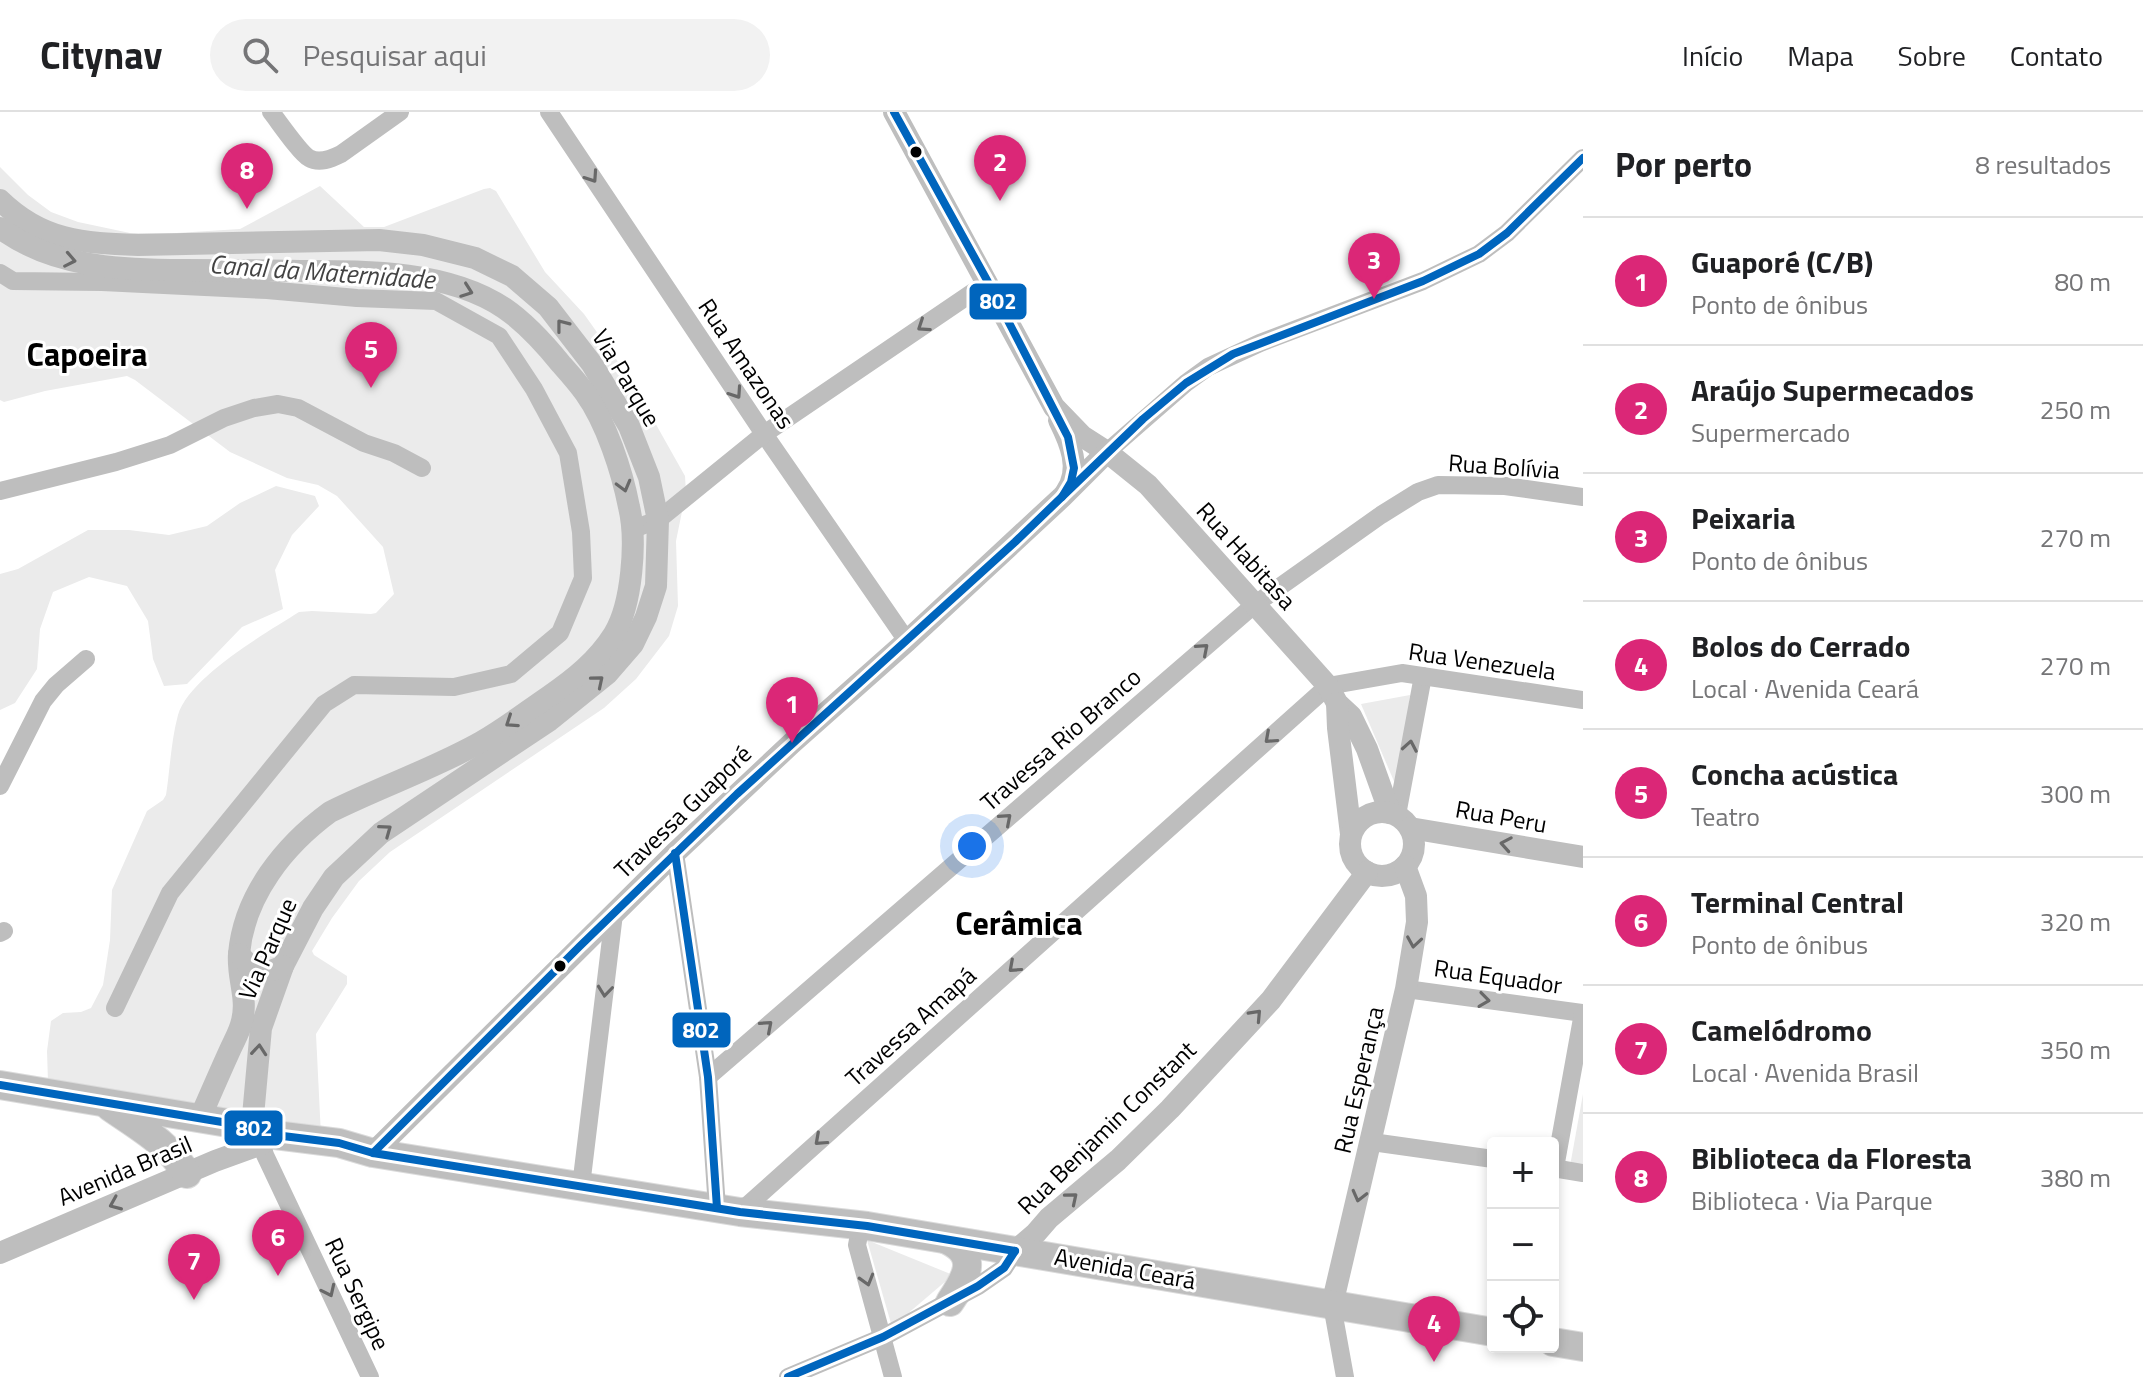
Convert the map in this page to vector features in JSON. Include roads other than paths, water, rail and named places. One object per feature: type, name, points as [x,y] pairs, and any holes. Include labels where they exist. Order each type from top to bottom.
[{"type":"main road","name":"Avenida Ceará","points":[[0,1085],[200,1118],[256,1139],[339,1143],[373,1153],[728,1210],[867,1226],[1487,1331]]},
{"type":"main road","points":[[103,1102],[176,1155],[187,1174]]},
{"type":"main road","points":[[947,1240],[958,1245],[967,1262],[962,1285],[950,1302]]},
{"type":"main road","points":[[1559,1343],[1583,1347]]},
{"type":"street","points":[[271,112],[308,158],[321,161],[341,154],[400,112]]},
{"type":"street","name":"Rua Amazonas","points":[[549,112],[764,434],[907,641]]},
{"type":"street","points":[[894,112],[988,282],[1068,437],[1073,476],[1071,486],[1062,497]]},
{"type":"street","points":[[1107,452],[1208,367],[1260,343],[1423,281],[1479,254],[1507,233],[1583,158]]},
{"type":"street","name":"Via Parque","points":[[0,200],[33,226],[66,238],[99,244],[379,240],[423,245],[475,258],[512,276],[548,307],[592,364],[629,426],[649,477],[658,520],[656,586],[633,644],[607,674],[550,720],[381,833],[334,877],[313,908],[283,966],[261,1028],[256,1139]]},
{"type":"street","name":"Via Parque","points":[[0,228],[18,242],[57,258],[92,264],[157,270],[390,273],[474,293],[503,308],[542,340],[587,395],[608,438],[623,480],[633,529],[633,559],[628,593],[616,631],[599,655],[579,675],[482,742],[330,812],[285,852],[249,910],[239,954],[245,999],[242,1022],[200,1118]]},
{"type":"street","points":[[633,529],[658,520],[764,434],[988,282]]},
{"type":"street","name":"Rua Habitasa","points":[[1044,390],[1082,436],[1148,485],[1333,694],[1351,716],[1399,819]]},
{"type":"street","points":[[0,491],[129,458],[170,445],[224,418],[278,404],[298,408],[364,443],[394,453],[422,468]]},
{"type":"street","name":"Travessa Guaporé","points":[[373,1153],[675,853],[907,641],[1107,452]]},
{"type":"street","name":"Rua Bolívia","points":[[1381,515],[1418,492],[1438,485],[1505,486],[1583,497]]},
{"type":"street","name":"Travessa Rio Branco","points":[[708,1077],[1254,605],[1381,515]]},
{"type":"street","points":[[0,786],[43,701],[86,659]]},
{"type":"street","name":"Rua Venezuela","points":[[1333,694],[1402,673],[1583,700]]},
{"type":"street","points":[[1399,819],[1423,676]]},
{"type":"street","points":[[1333,694],[1353,856],[1367,872],[1389,875],[1405,866],[1414,852],[1414,835],[1399,819],[1380,812],[1362,819],[1351,834]]},
{"type":"street","name":"Travessa Amapá","points":[[728,1210],[1333,694]]},
{"type":"street","name":"Rua Peru","points":[[1399,819],[1583,857]]},
{"type":"street","points":[[675,853],[728,1210]]},
{"type":"street","name":"Rua Esperança","points":[[1332,1305],[1406,989],[1417,922],[1416,896],[1405,866]]},
{"type":"street","name":"Rua Benjamin Constant","points":[[788,1377],[883,1337],[950,1302],[1004,1268],[1015,1251],[1060,1208],[1118,1160],[1170,1109],[1271,1000],[1367,872]]},
{"type":"street","points":[[581,1186],[614,914]]},
{"type":"street","points":[[239,954],[248,966],[260,971],[271,972],[283,966]]},
{"type":"street","name":"Rua Equador","points":[[1406,989],[1583,1013]]},
{"type":"street","points":[[1559,1141],[1583,1013]]},
{"type":"street","name":"Avenida Brasil","points":[[0,1253],[187,1174],[256,1139]]},
{"type":"street","name":"Rua Sergipe","points":[[256,1139],[370,1377]]},
{"type":"street","points":[[1372,1142],[1487,1158]]},
{"type":"street","points":[[1559,1169],[1583,1173]]},
{"type":"street","points":[[867,1226],[859,1235],[857,1245],[893,1377]]},
{"type":"street","points":[[1332,1305],[1345,1377]]},
{"type":"waterway","name":"Canal da Maternidade","points":[[0,273],[13,281],[102,282],[436,301],[499,336],[534,389],[568,453],[581,532],[583,578],[560,633],[511,674],[454,687],[354,685],[324,704],[170,893],[115,1008]]},
{"type":"place","name":"Araújo Supermecados","points":[[1000,201]]},
{"type":"place","name":"Biblioteca da Floresta","points":[[247,209]]},
{"type":"place","name":"Peixaria","points":[[1374,299]]},
{"type":"place","name":"Concha acústica","points":[[371,388]]},
{"type":"place","name":"Guaporé (C/B)","points":[[792,743]]},
{"type":"place","name":"Terminal Central","points":[[278,1276]]},
{"type":"place","name":"Camelódromo","points":[[194,1300]]},
{"type":"place","name":"Bolos do Cerrado","points":[[1434,1362]]},
{"type":"district","name":"Capoeira","points":[[87,355]]},
{"type":"district","name":"Cerâmica","points":[[1019,924]]}]
